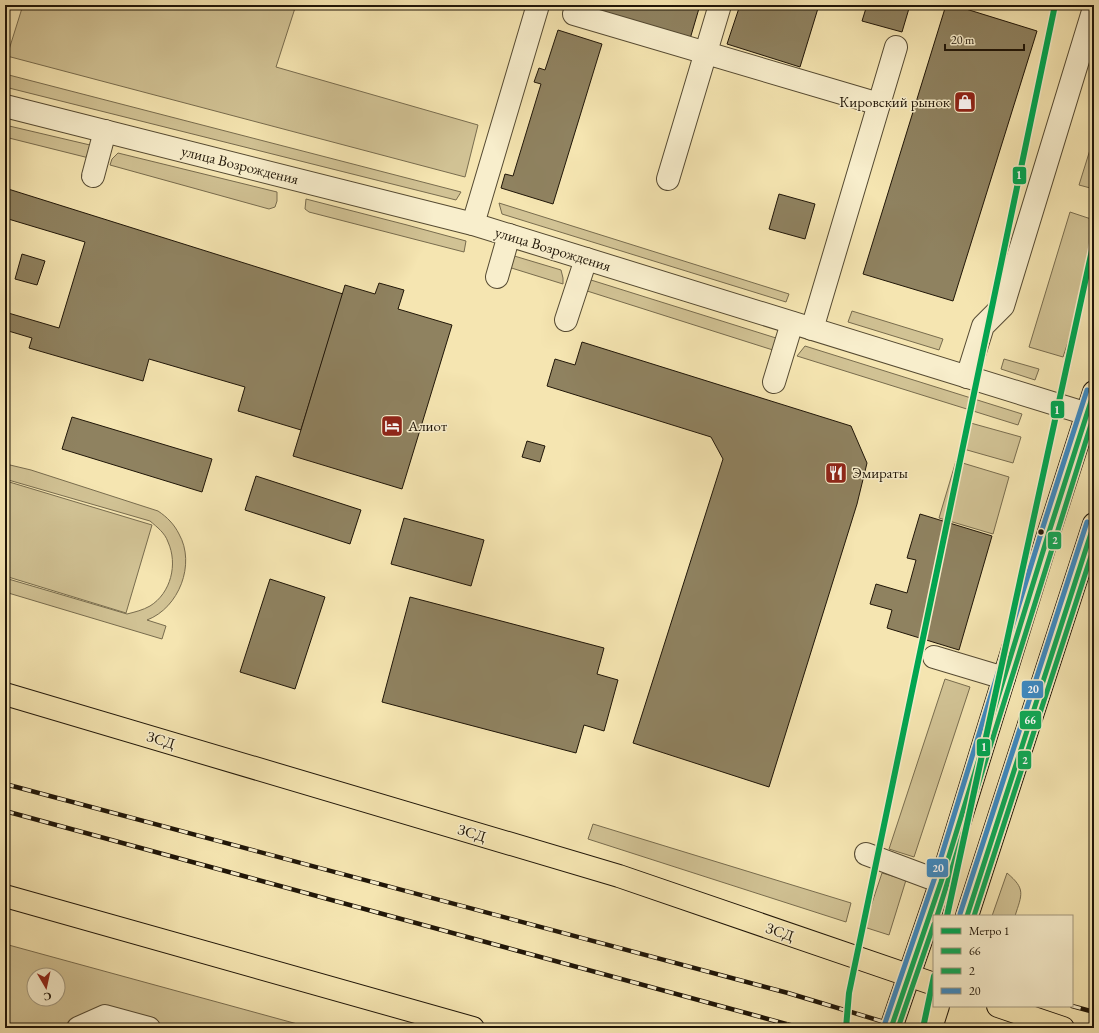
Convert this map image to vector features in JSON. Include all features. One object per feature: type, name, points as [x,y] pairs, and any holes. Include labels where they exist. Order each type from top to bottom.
[{"type":"main road","points":[[891,1028],[941,882],[1004,678],[1090,415],[1094,392]]},
{"type":"main road","points":[[967,915],[1094,524]]},
{"type":"main road","name":"ЗСД","points":[[5,694],[619,876],[933,984]]},
{"type":"main road","points":[[5,896],[473,1028]]},
{"type":"main road","points":[[931,1028],[938,1007]]},
{"type":"main road","points":[[1001,1007],[1063,1028]]},
{"type":"street","points":[[473,224],[538,5]]},
{"type":"street","points":[[668,179],[720,5]]},
{"type":"street","points":[[967,378],[983,326],[1003,306],[1094,8]]},
{"type":"street","points":[[574,14],[879,104]]},
{"type":"street","points":[[774,382],[802,326],[879,104],[896,47]]},
{"type":"street","name":"улица Возрождения","points":[[5,106],[473,224],[1090,415]]},
{"type":"street","points":[[93,176],[105,131]]},
{"type":"street","points":[[497,277],[509,235]]},
{"type":"street","points":[[566,320],[586,259]]},
{"type":"street","points":[[934,657],[1004,678]]},
{"type":"street","points":[[866,854],[941,882]]},
{"type":"street","points":[[78,1028],[105,1016],[149,1028]]},
{"type":"shaded area","points":[[23,5],[296,5],[276,67],[478,125],[465,177],[7,56]]},
{"type":"shaded area","points":[[5,74],[461,192],[456,200],[5,87]]},
{"type":"shaded area","points":[[5,125],[90,145],[89,158],[5,137]]},
{"type":"shaded area","points":[[1094,137],[1094,189],[1079,185]]},
{"type":"shaded area","points":[[118,153],[277,192],[277,201],[275,207],[269,209],[110,165],[112,159]]},
{"type":"shaded area","points":[[306,199],[466,241],[464,252],[309,212],[305,209]]},
{"type":"shaded area","points":[[499,203],[789,294],[786,302],[502,214]]},
{"type":"shaded area","points":[[1070,212],[1094,220],[1094,265],[1063,357],[1029,347]]},
{"type":"shaded area","points":[[511,255],[561,270],[563,284],[505,266]]},
{"type":"shaded area","points":[[591,280],[776,338],[776,351],[584,290],[586,284]]},
{"type":"shaded area","points":[[852,311],[943,339],[939,350],[848,322]]},
{"type":"shaded area","points":[[805,346],[1022,414],[1018,425],[797,356]]},
{"type":"shaded area","points":[[1004,359],[1039,369],[1035,380],[1001,369]]},
{"type":"shaded area","points":[[967,422],[1021,437],[1013,463],[960,448]]},
{"type":"shaded area","points":[[956,461],[1009,477],[993,534],[939,518]]},
{"type":"shaded area","points":[[5,465],[31,470],[158,511],[170,521],[179,534],[184,546],[186,558],[185,571],[176,595],[168,606],[147,620],[166,626],[162,639],[5,592],[5,578],[127,614],[150,606],[163,594],[171,577],[172,559],[167,539],[150,521],[5,479]]},
{"type":"shaded area","points":[[6,481],[152,525],[126,613],[5,576]]},
{"type":"shaded area","points":[[945,679],[970,687],[914,857],[889,849]]},
{"type":"shaded area","points":[[593,824],[851,903],[846,922],[588,839]]},
{"type":"shaded area","points":[[882,873],[906,880],[889,935],[864,927]]},
{"type":"shaded area","points":[[1007,873],[1017,883],[1021,892],[1021,897],[1015,915],[992,915]]},
{"type":"shaded area","points":[[5,944],[312,1028],[5,1028]]},
{"type":"building","points":[[576,5],[700,5],[690,39]]},
{"type":"building","points":[[740,5],[819,5],[800,67],[727,44]]},
{"type":"building","points":[[867,5],[910,5],[902,32],[862,21]]},
{"type":"building","name":"Кировский рынок","points":[[946,5],[953,5],[1037,31],[953,301],[863,274]]},
{"type":"building","points":[[558,30],[602,44],[553,204],[501,188],[505,174],[513,176],[541,84],[534,82],[539,68],[545,70]]},
{"type":"building","points":[[5,188],[343,294],[301,430],[238,411],[245,387],[149,359],[143,381],[29,348],[32,338],[5,330],[5,312],[59,328],[85,242],[5,218]]},
{"type":"building","points":[[779,194],[815,204],[805,239],[769,229]]},
{"type":"building","points":[[22,254],[45,261],[37,285],[15,279]]},
{"type":"building","points":[[379,283],[404,290],[398,309],[452,325],[402,489],[293,456],[345,285],[375,294]]},
{"type":"building","points":[[582,342],[851,426],[867,463],[857,504],[769,787],[633,743],[723,459],[711,437],[547,386],[555,359],[575,365]]},
{"type":"building","points":[[72,417],[212,459],[202,492],[62,449]]},
{"type":"building","points":[[527,441],[545,446],[540,462],[522,457]]},
{"type":"building","points":[[256,476],[361,510],[350,544],[245,510]]},
{"type":"building","points":[[920,514],[992,536],[959,650],[887,628],[892,610],[870,604],[876,584],[907,593],[916,560],[907,558]]},
{"type":"building","points":[[404,518],[484,540],[471,586],[391,564]]},
{"type":"building","points":[[270,579],[325,597],[295,689],[240,672]]},
{"type":"building","points":[[410,597],[604,648],[597,674],[618,680],[604,731],[584,725],[576,753],[382,702]]},
{"type":"railway","points":[[5,784],[788,993],[904,1028]]},
{"type":"railway","points":[[5,811],[801,1028]]},
{"type":"railway","points":[[1073,1006],[1094,1012]]},
{"type":"metro line","name":"1","points":[[846,1028],[849,993],[1055,5]]},
{"type":"metro line","name":"1","points":[[947,915],[1094,241]]},
{"type":"metro line","name":"1","points":[[923,1028],[933,981]]},
{"type":"transit line","name":"20","points":[[884,1026],[934,880],[1042,530],[1087,390]]},
{"type":"transit line","name":"66","points":[[891,1028],[941,882],[1049,532],[1094,392]]},
{"type":"transit line","name":"2","points":[[937,915],[1094,415]]},
{"type":"transit line","name":"20","points":[[960,914],[1087,522]]},
{"type":"transit line","name":"66","points":[[967,915],[1094,524]]},
{"type":"transit line","name":"2","points":[[974,915],[1094,547]]},
{"type":"transit line","name":"2","points":[[898,1028],[933,927]]},
{"type":"place","name":"Кировский рынок","points":[[965,102]]},
{"type":"place","name":"Алиот","points":[[392,426]]},
{"type":"place","name":"Эмираты","points":[[836,473]]}]
